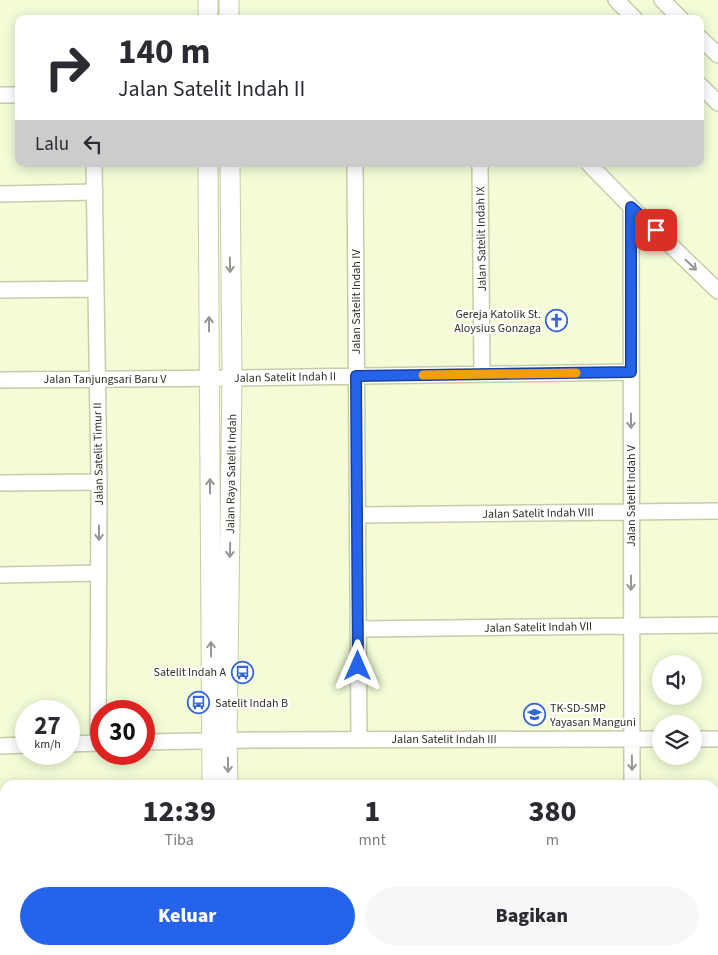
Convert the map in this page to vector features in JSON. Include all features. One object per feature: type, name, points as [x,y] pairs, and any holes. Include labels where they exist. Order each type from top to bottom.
[{"type":"street","points":[[208,0],[208,15]]},
{"type":"street","points":[[229,0],[229,15]]},
{"type":"street","points":[[616,0],[631,15]]},
{"type":"street","points":[[662,0],[677,15]]},
{"type":"street","points":[[704,42],[718,56]]},
{"type":"street","points":[[704,89],[718,103]]},
{"type":"street","points":[[0,95],[15,95]]},
{"type":"street","name":"Jalan Satelit Timur II","points":[[94,167],[100,700]]},
{"type":"street","name":"Jalan Raya Satelit Indah","points":[[208,167],[209,378],[219,740],[227,780]]},
{"type":"street","name":"Jalan Raya Satelit Indah","points":[[213,780],[219,740],[232,378],[230,167]]},
{"type":"street","name":"Jalan Satelit Indah IV","points":[[355,167],[359,740]]},
{"type":"street","name":"Jalan Satelit Indah IX","points":[[480,167],[482,374]]},
{"type":"street","points":[[592,167],[718,290]]},
{"type":"street","points":[[0,194],[95,192]]},
{"type":"street","name":"Jalan Satelit Indah V","points":[[631,207],[632,780]]},
{"type":"street","points":[[208,228],[230,228]]},
{"type":"street","points":[[0,290],[96,289]]},
{"type":"street","name":"Jalan Satelit Indah II","points":[[209,378],[631,372]]},
{"type":"street","name":"Jalan Tanjungsari Baru V","points":[[0,380],[209,378]]},
{"type":"street","points":[[0,483],[98,482]]},
{"type":"street","name":"Jalan Satelit Indah VIII","points":[[358,515],[718,511]]},
{"type":"street","points":[[0,575],[99,573]]},
{"type":"street","name":"Jalan Satelit Indah VII","points":[[358,629],[718,625]]},
{"type":"street","name":"Jalan Satelit Indah III","points":[[155,742],[652,739]]},
{"type":"street","points":[[702,739],[718,739]]},
{"type":"street","points":[[0,746],[15,745]]},
{"type":"slow traffic","points":[[423,375],[576,373]]},
{"type":"place","name":"Gereja Katolik St. Aloysius Gonzaga","points":[[557,321]]},
{"type":"place","name":"Satelit Indah A","points":[[242,672]]},
{"type":"place","name":"Satelit Indah B","points":[[199,703]]},
{"type":"place","name":"TK-SD-SMP Yayasan Manguni","points":[[534,715]]},
{"type":"route","points":[[358,666],[356,376],[631,372],[631,207],[656,230]]}]
